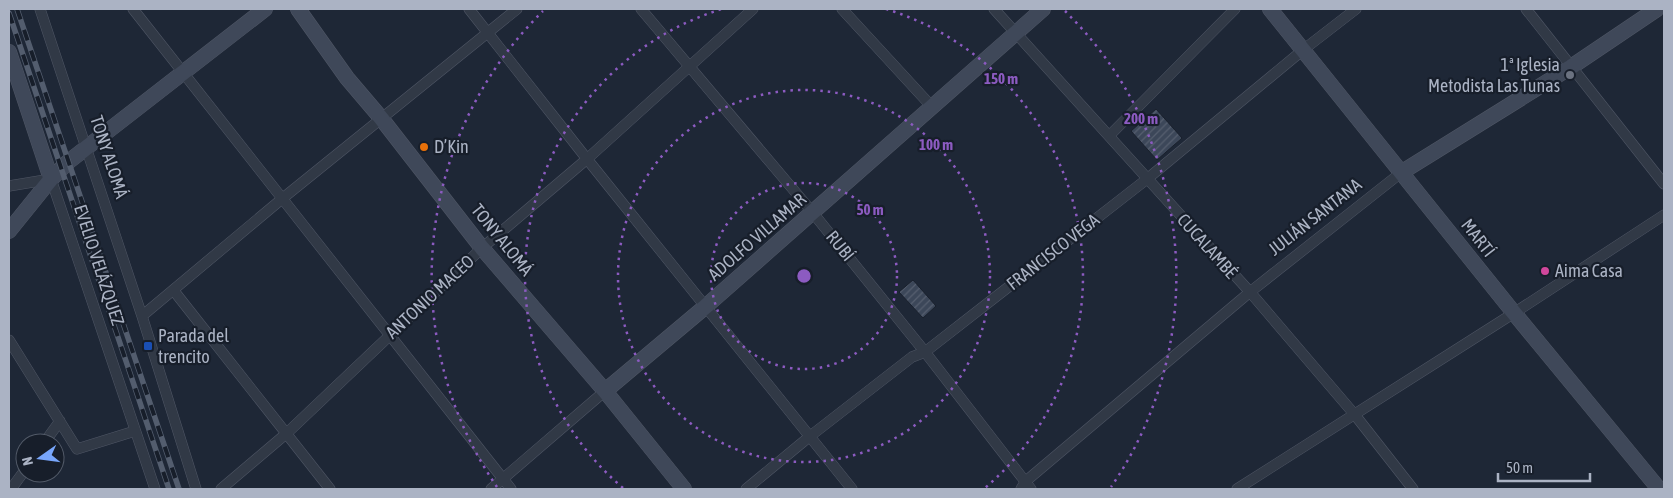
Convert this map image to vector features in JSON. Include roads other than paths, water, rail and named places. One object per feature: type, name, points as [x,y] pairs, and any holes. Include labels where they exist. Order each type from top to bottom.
[{"type":"street","name":"TONY ALOMÁ","points":[[40,9],[142,316],[196,489]]},
{"type":"street","points":[[133,9],[510,489]]},
{"type":"street","points":[[9,231],[51,178],[68,162],[265,9]]},
{"type":"street","name":"TONY ALOMÁ","points":[[298,9],[347,78],[381,118],[482,248],[605,391],[684,489]]},
{"type":"street","points":[[469,9],[852,489]]},
{"type":"street","points":[[142,316],[283,198],[517,9]]},
{"type":"street","name":"RUBÍ","points":[[641,9],[813,213],[924,352],[1026,486]]},
{"type":"street","name":"ANTONIO MACEO","points":[[221,489],[287,433],[482,248],[587,159],[753,9]]},
{"type":"street","points":[[842,9],[933,108]]},
{"type":"street","name":"CUCALAMBÉ","points":[[994,9],[1250,292],[1355,415],[1413,489]]},
{"type":"street","name":"ADOLFO VILLAMAR","points":[[491,489],[705,307],[933,108],[1043,9]]},
{"type":"street","points":[[1109,136],[1235,9]]},
{"type":"street","name":"MARTÍ","points":[[1270,9],[1514,313],[1659,487]]},
{"type":"street","name":"FRANCISCO VEGA","points":[[746,489],[912,357],[924,352],[1147,179],[1303,50],[1356,9]]},
{"type":"street","points":[[1526,9],[1664,184]]},
{"type":"street","name":"JULIÁN SANTANA","points":[[1026,486],[1250,292],[1402,172],[1571,66],[1657,9]]},
{"type":"street","name":"EVELIO VELÁZQUEZ","points":[[9,52],[14,86],[51,178],[155,489]]},
{"type":"street","points":[[9,186],[51,178]]},
{"type":"street","points":[[1237,489],[1514,313],[1664,214]]},
{"type":"street","points":[[174,291],[330,489]]},
{"type":"street","points":[[9,340],[77,449],[135,431]]},
{"type":"street","points":[[52,433],[60,422]]},
{"type":"railway","points":[[17,9],[179,489]]},
{"type":"railway","points":[[9,13],[169,489]]},
{"type":"place","name":"1ª Iglesia Metodista Las Tunas","points":[[1570,75]]},
{"type":"place","name":"D’Kin","points":[[424,147]]},
{"type":"place","name":"Aima Casa","points":[[1545,271]]},
{"type":"place","name":"Parada del trencito","points":[[148,346]]}]
